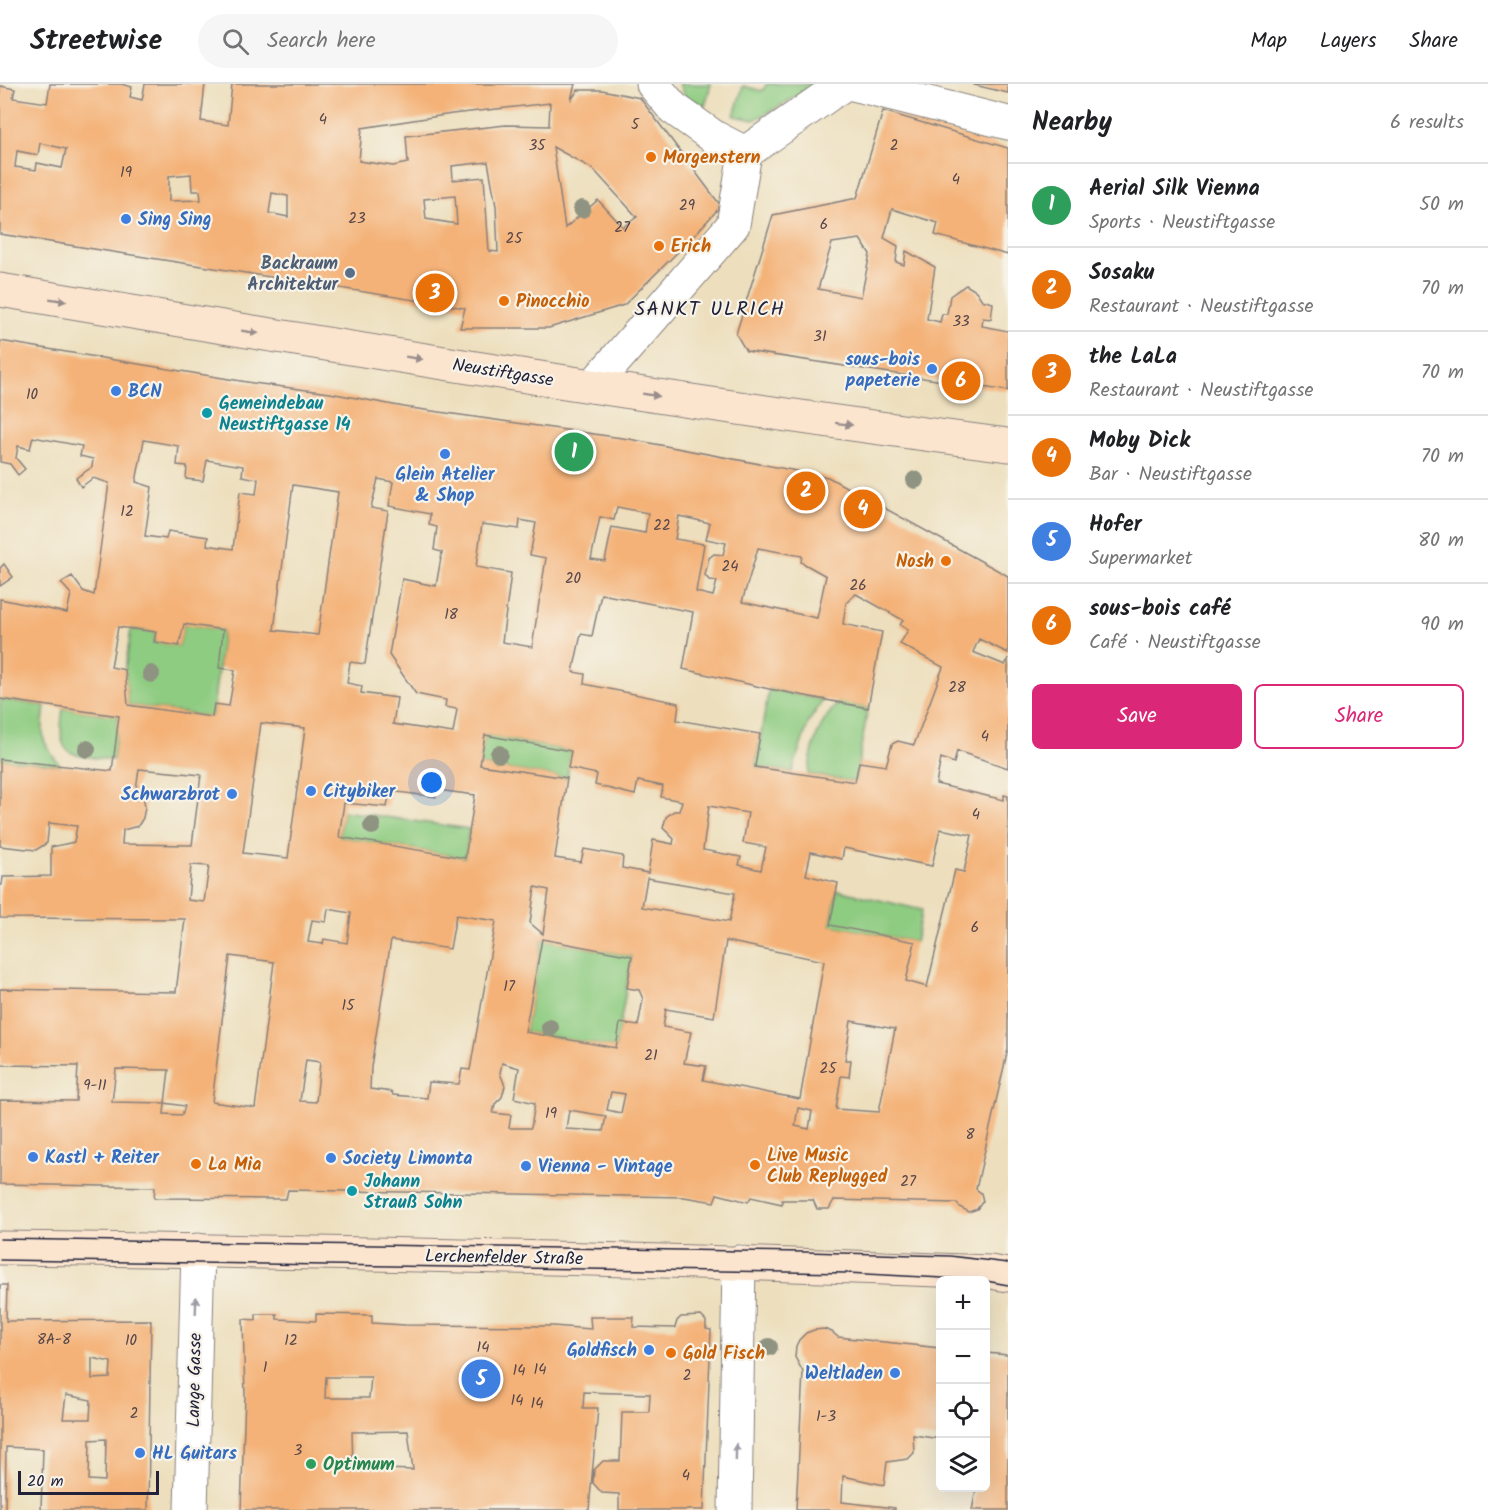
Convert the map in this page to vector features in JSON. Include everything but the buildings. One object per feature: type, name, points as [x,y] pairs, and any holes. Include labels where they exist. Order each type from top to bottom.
[{"type":"main road","name":"Neustiftgasse","points":[[0,290],[593,386],[837,423],[1008,445]]},
{"type":"main road","name":"Lerchenfelder Straße","points":[[0,1248],[739,1262],[990,1272],[1008,1275]]},
{"type":"street","points":[[653,84],[673,108],[714,137],[745,153]]},
{"type":"street","points":[[593,386],[733,225],[745,153],[844,84]]},
{"type":"street","points":[[853,84],[1008,123]]},
{"type":"street","name":"Lange Gasse","points":[[191,1510],[198,1250]]},
{"type":"street","points":[[735,1510],[739,1262]]},
{"type":"green space","points":[[679,84],[711,84],[705,106],[685,97]]},
{"type":"green space","points":[[767,84],[820,84],[754,120],[734,116],[743,86],[762,91]]},
{"type":"green space","points":[[184,624],[223,630],[212,717],[128,705],[125,670],[131,629],[156,632],[154,642],[179,646]]},
{"type":"green space","points":[[769,689],[823,700],[809,721],[792,772],[755,767]]},
{"type":"green space","points":[[0,699],[45,706],[43,732],[45,744],[60,765],[0,759]]},
{"type":"green space","points":[[839,702],[868,708],[855,782],[808,774],[817,735],[826,718]]},
{"type":"green space","points":[[63,708],[119,716],[113,760],[85,757],[68,751],[62,737]]},
{"type":"green space","points":[[485,735],[571,751],[567,778],[480,765]]},
{"type":"green space","points":[[343,811],[469,829],[465,858],[339,837]]},
{"type":"green space","points":[[837,890],[922,910],[915,942],[830,925]]},
{"type":"green space","points":[[542,939],[632,956],[616,1048],[525,1032]]},
{"type":"tram line","points":[[0,1239],[806,1252],[950,1256],[1008,1263]]},
{"type":"tram line","points":[[0,1260],[847,1273],[936,1278]]},
{"type":"tram line","points":[[990,1282],[1008,1285]]},
{"type":"place","name":"Morgenstern","points":[[651,157]]},
{"type":"place","name":"Sing Sing","points":[[126,219]]},
{"type":"place","name":"Erich","points":[[659,246]]},
{"type":"place","name":"Backraum Architektur","points":[[350,273]]},
{"type":"place","name":"the LaLa","points":[[435,293]]},
{"type":"place","name":"Pinocchio","points":[[504,301]]},
{"type":"place","name":"sous-bois papeterie","points":[[932,369]]},
{"type":"place","name":"sous-bois café","points":[[961,381]]},
{"type":"place","name":"BCN","points":[[116,391]]},
{"type":"place","name":"Gemeindebau Neustiftgasse 14","points":[[207,413]]},
{"type":"place","name":"Aerial Silk Vienna","points":[[574,452]]},
{"type":"place","name":"Glein Atelier & Shop","points":[[445,454]]},
{"type":"place","name":"Sosaku","points":[[806,491]]},
{"type":"place","name":"Moby Dick","points":[[863,509]]},
{"type":"place","name":"Nosh","points":[[946,561]]},
{"type":"place","name":"Citybiker","points":[[311,791]]},
{"type":"place","name":"Schwarzbrot","points":[[232,794]]},
{"type":"place","name":"Kastl + Reiter","points":[[33,1157]]},
{"type":"place","name":"Society Limonta","points":[[331,1158]]},
{"type":"place","name":"La Mia","points":[[196,1164]]},
{"type":"place","name":"Live Music Club Replugged","points":[[755,1165]]},
{"type":"place","name":"Vienna - Vintage","points":[[526,1166]]},
{"type":"place","name":"Johann Strauß Sohn","points":[[352,1191]]},
{"type":"place","name":"Goldfisch","points":[[649,1350]]},
{"type":"place","name":"Gold Fisch","points":[[671,1353]]},
{"type":"place","name":"Weltladen","points":[[895,1373]]},
{"type":"place","name":"Hofer","points":[[481,1379]]},
{"type":"place","name":"HL Guitars","points":[[140,1453]]},
{"type":"place","name":"Optimum","points":[[311,1464]]},
{"type":"district","name":"SANKT ULRICH","points":[[710,308]]}]
